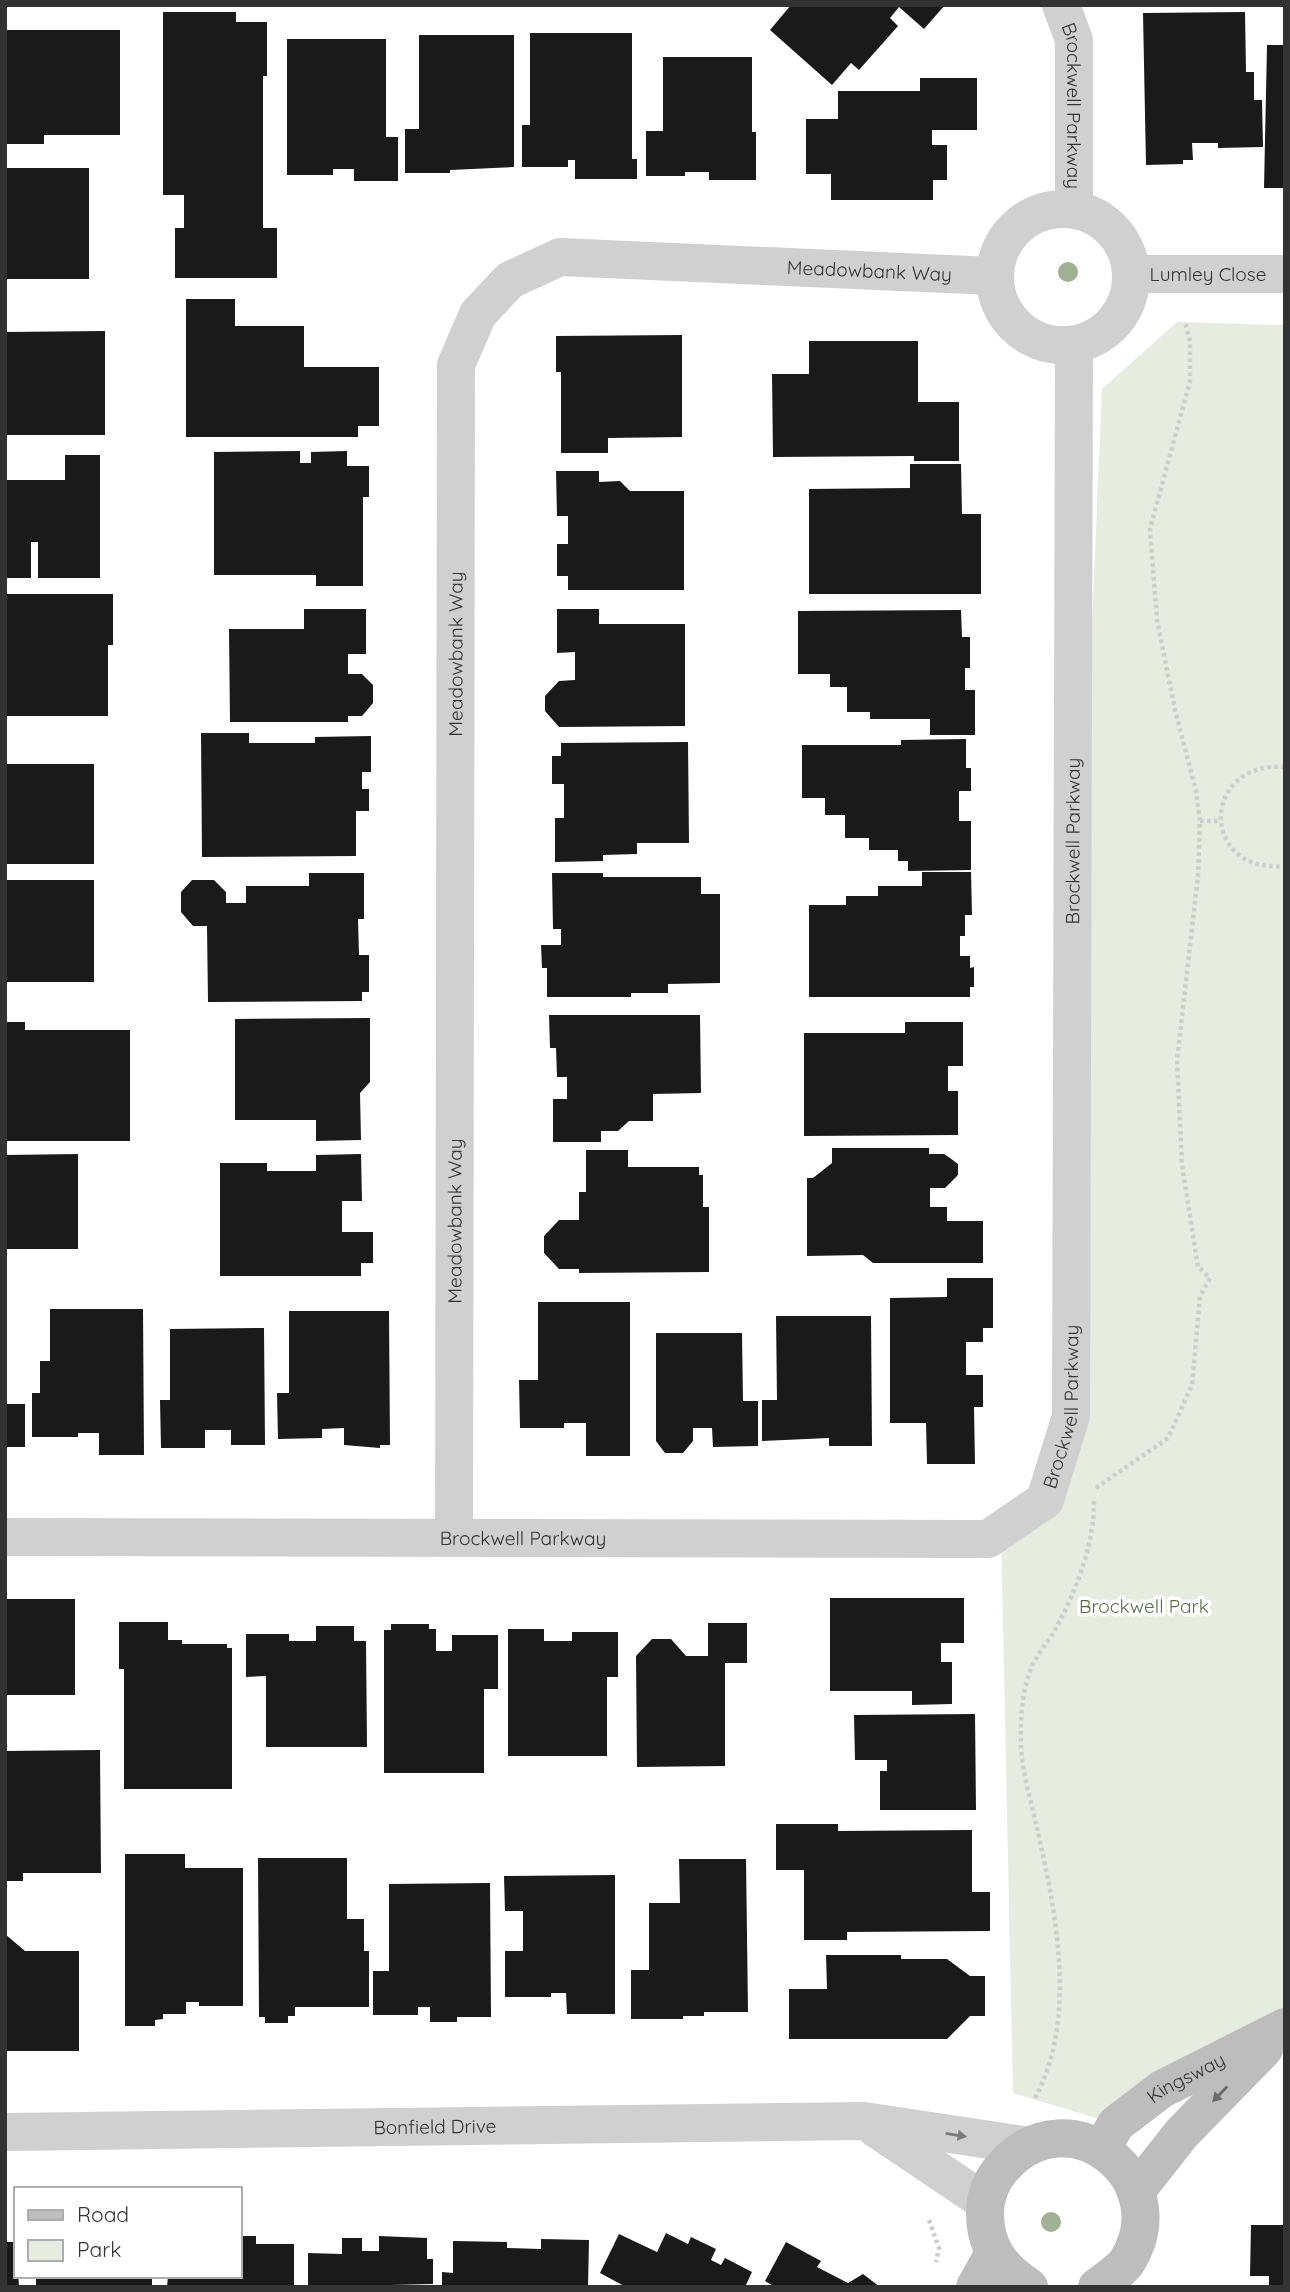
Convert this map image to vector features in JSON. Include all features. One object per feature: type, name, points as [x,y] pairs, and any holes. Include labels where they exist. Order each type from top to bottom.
[{"type":"main road","name":"Kingsway","points":[[1102,2148],[1116,2124],[1162,2090],[1285,2027]]},
{"type":"main road","name":"Kingsway","points":[[1137,2190],[1182,2133],[1285,2027]]},
{"type":"main road","points":[[1028,2287],[1010,2275],[984,2271],[985,2203],[994,2177],[1015,2154],[1042,2140],[1073,2138],[1102,2148],[1124,2167],[1137,2190],[1140,2229],[1125,2264],[1097,2287]]},
{"type":"street","name":"Brockwell Parkway","points":[[1060,5],[1074,40],[1074,209]]},
{"type":"street","points":[[1056,209],[1074,209],[1104,221],[1119,238],[1131,274],[1129,295],[1119,316],[1103,333],[1074,345],[1057,346],[1034,340],[1014,326],[997,300],[993,276],[1001,246],[1015,227],[1034,215],[1056,209]]},
{"type":"street","name":"Meadowbank Way","points":[[454,1536],[456,365],[478,314],[510,280],[560,257],[993,276]]},
{"type":"street","name":"Lumley Close","points":[[1131,274],[1285,274]]},
{"type":"street","name":"Brockwell Parkway","points":[[5,1536],[988,1539],[1045,1500],[1071,1416],[1074,345]]},
{"type":"street","points":[[864,2121],[985,2203]]},
{"type":"street","name":"Bonfield Drive","points":[[5,2132],[864,2121],[1030,2146]]},
{"type":"path","points":[[1086,1499],[1093,1490],[1168,1438],[1192,1385],[1200,1296],[1210,1278],[1198,1268],[1184,1178],[1177,1060],[1198,876],[1200,821],[1196,791],[1175,710],[1157,620],[1151,573],[1150,530],[1190,381],[1190,341],[1185,322]]},
{"type":"path","points":[[1285,767],[1261,767],[1248,771],[1237,780],[1221,806],[1219,821],[1223,836],[1238,855],[1267,867],[1285,866]]},
{"type":"path","points":[[1200,821],[1219,821]]},
{"type":"path","points":[[1028,2106],[1044,2081],[1055,2043],[1060,1988],[1050,1888],[1021,1747],[1022,1707],[1032,1666],[1055,1629],[1081,1572],[1094,1523],[1093,1490]]},
{"type":"path","points":[[929,2165],[913,2200],[931,2222],[939,2248],[934,2274]]},
{"type":"green space","name":"Brockwell Park","points":[[1177,322],[1285,325],[1285,2027],[1116,2124],[1013,2093],[1001,1530],[1056,1466],[1102,389]]},
{"type":"building","points":[[791,5],[945,5],[924,29],[899,7],[890,18],[898,26],[859,70],[851,63],[832,85],[770,30]]},
{"type":"building","points":[[163,12],[236,12],[236,22],[267,22],[267,76],[263,76],[263,228],[277,228],[277,278],[175,278],[175,228],[184,228],[184,195],[163,195]]},
{"type":"building","points":[[1245,12],[1246,72],[1254,72],[1254,100],[1262,100],[1263,147],[1218,148],[1218,143],[1192,143],[1193,160],[1183,160],[1183,164],[1146,165],[1143,13]]},
{"type":"building","points":[[5,30],[120,30],[120,135],[44,135],[44,144],[5,144]]},
{"type":"building","points":[[530,33],[632,33],[632,159],[637,159],[637,179],[575,179],[575,160],[568,160],[568,167],[522,167],[522,125],[530,125]]},
{"type":"building","points":[[419,35],[514,35],[514,167],[450,170],[450,173],[405,173],[405,129],[419,129]]},
{"type":"building","points":[[287,39],[386,39],[386,137],[398,137],[398,181],[354,181],[354,169],[333,169],[333,175],[287,175]]},
{"type":"building","points":[[1267,45],[1285,45],[1285,188],[1264,188]]},
{"type":"building","points":[[663,57],[752,57],[752,132],[756,132],[756,180],[709,180],[709,172],[685,172],[685,176],[646,176],[646,131],[663,131]]},
{"type":"building","points":[[920,78],[977,78],[977,130],[932,130],[932,145],[947,145],[947,180],[933,180],[933,200],[831,200],[831,174],[806,174],[806,119],[838,119],[838,91],[920,91]]},
{"type":"building","points":[[5,168],[89,168],[89,279],[5,279]]},
{"type":"building","points":[[186,299],[235,299],[235,326],[304,326],[304,367],[379,367],[379,426],[358,426],[358,437],[186,437]]},
{"type":"building","points":[[105,331],[105,435],[5,435],[5,332]]},
{"type":"building","points":[[682,335],[682,437],[608,438],[608,453],[561,453],[561,372],[556,372],[556,336]]},
{"type":"building","points":[[809,341],[918,341],[918,402],[959,402],[959,461],[914,461],[914,456],[773,457],[772,374],[809,374]]},
{"type":"building","points":[[300,451],[300,463],[311,463],[311,452],[347,451],[347,466],[369,466],[369,497],[363,497],[363,586],[316,586],[316,575],[214,575],[214,452]]},
{"type":"building","points":[[65,455],[100,455],[100,578],[38,578],[38,542],[31,542],[31,578],[5,578],[5,480],[65,480]]},
{"type":"building","points":[[910,464],[961,464],[962,514],[981,514],[981,594],[809,594],[809,489],[910,488]]},
{"type":"building","points":[[556,471],[599,471],[599,482],[620,481],[630,491],[684,491],[684,590],[568,590],[568,576],[557,576],[557,544],[568,544],[568,516],[557,516]]},
{"type":"building","points":[[6,594],[113,594],[113,645],[108,645],[108,716],[5,716]]},
{"type":"building","points":[[304,609],[366,609],[366,654],[348,654],[348,674],[362,674],[373,685],[373,703],[362,716],[348,716],[348,722],[230,722],[229,629],[304,629]]},
{"type":"building","points":[[557,609],[599,609],[599,624],[685,624],[685,726],[559,727],[545,711],[545,696],[559,681],[575,680],[575,652],[557,653]]},
{"type":"building","points":[[961,610],[962,637],[970,637],[970,668],[965,668],[965,690],[975,690],[975,735],[930,735],[930,719],[870,719],[870,712],[847,712],[847,687],[830,687],[830,674],[798,674],[798,611]]},
{"type":"building","points":[[201,733],[249,733],[249,743],[315,743],[315,737],[371,736],[371,772],[362,772],[362,789],[369,789],[369,811],[356,811],[356,856],[202,857]]},
{"type":"building","points":[[966,739],[966,768],[971,768],[971,791],[959,791],[959,821],[971,821],[971,870],[908,871],[908,861],[898,861],[898,850],[869,850],[869,838],[845,838],[845,815],[825,815],[825,798],[802,798],[802,745],[901,745],[901,740]]},
{"type":"building","points":[[688,742],[689,843],[637,843],[637,854],[603,855],[603,861],[555,862],[555,818],[564,818],[564,784],[552,784],[552,756],[561,756],[561,743]]},
{"type":"building","points":[[5,764],[94,764],[94,864],[5,864]]},
{"type":"building","points":[[922,872],[971,872],[972,915],[965,915],[965,936],[960,936],[960,956],[970,956],[970,968],[974,967],[974,987],[970,987],[970,997],[809,997],[809,905],[846,905],[846,896],[878,896],[878,886],[922,886]]},
{"type":"building","points":[[309,873],[364,873],[364,919],[358,919],[359,955],[369,955],[369,992],[362,992],[362,1001],[208,1002],[207,926],[193,926],[181,912],[181,892],[192,880],[214,880],[226,892],[226,903],[246,903],[246,886],[309,886]]},
{"type":"building","points":[[552,873],[603,873],[603,877],[701,877],[701,894],[720,894],[720,983],[668,984],[668,993],[631,993],[631,997],[547,997],[547,968],[542,968],[541,945],[561,945],[561,929],[553,929]]},
{"type":"building","points":[[5,880],[94,880],[94,982],[5,982]]},
{"type":"building","points":[[549,1015],[700,1015],[701,1093],[653,1094],[653,1121],[629,1121],[618,1131],[601,1131],[601,1142],[553,1142],[553,1099],[567,1099],[567,1077],[557,1077],[556,1048],[550,1048]]},
{"type":"building","points":[[370,1018],[370,1082],[360,1093],[361,1140],[316,1141],[316,1120],[235,1120],[235,1019]]},
{"type":"building","points":[[5,1022],[25,1022],[25,1030],[130,1030],[130,1141],[5,1141]]},
{"type":"building","points":[[905,1022],[963,1022],[963,1066],[948,1066],[948,1091],[958,1091],[958,1135],[804,1136],[804,1033],[905,1033]]},
{"type":"building","points":[[832,1148],[929,1148],[929,1154],[944,1154],[958,1164],[958,1175],[945,1188],[930,1188],[930,1207],[947,1207],[947,1221],[983,1221],[983,1263],[873,1263],[863,1255],[807,1256],[807,1178],[813,1178],[832,1163]]},
{"type":"building","points":[[586,1150],[628,1150],[628,1167],[699,1167],[699,1175],[703,1175],[703,1207],[709,1207],[709,1272],[579,1273],[579,1269],[559,1269],[544,1253],[544,1236],[559,1220],[579,1220],[579,1192],[586,1192]]},
{"type":"building","points":[[78,1154],[78,1249],[5,1249],[5,1155]]},
{"type":"building","points":[[361,1154],[362,1201],[342,1201],[342,1232],[373,1232],[373,1263],[361,1263],[361,1276],[220,1276],[220,1163],[267,1163],[267,1171],[316,1171],[316,1155]]},
{"type":"building","points":[[947,1278],[993,1278],[993,1328],[983,1328],[983,1342],[966,1342],[966,1375],[983,1375],[983,1407],[974,1407],[975,1464],[927,1464],[926,1423],[890,1423],[890,1298],[947,1297]]},
{"type":"building","points":[[538,1302],[630,1302],[630,1456],[586,1456],[586,1423],[564,1423],[564,1428],[520,1428],[519,1380],[538,1380]]},
{"type":"building","points":[[50,1309],[143,1309],[144,1455],[99,1455],[99,1433],[78,1433],[78,1437],[32,1437],[32,1393],[40,1393],[40,1361],[50,1361]]},
{"type":"building","points":[[289,1311],[389,1311],[390,1445],[380,1445],[380,1448],[344,1445],[344,1428],[322,1429],[322,1438],[278,1439],[277,1393],[289,1393]]},
{"type":"building","points":[[776,1316],[871,1316],[872,1446],[829,1446],[829,1438],[762,1441],[762,1400],[777,1400]]},
{"type":"building","points":[[264,1328],[265,1445],[231,1445],[231,1430],[205,1430],[205,1448],[161,1448],[160,1400],[170,1400],[170,1329]]},
{"type":"building","points":[[656,1333],[742,1333],[743,1401],[758,1401],[758,1446],[713,1447],[712,1428],[693,1428],[693,1441],[683,1453],[665,1453],[656,1441]]},
{"type":"building","points":[[5,1404],[25,1404],[25,1447],[5,1447]]},
{"type":"building","points":[[830,1598],[964,1598],[964,1643],[941,1643],[941,1662],[952,1662],[952,1704],[912,1705],[912,1691],[830,1691]]},
{"type":"building","points":[[5,1599],[75,1599],[75,1695],[5,1695]]},
{"type":"building","points":[[119,1622],[168,1622],[168,1640],[182,1640],[182,1644],[227,1644],[227,1648],[232,1648],[232,1789],[124,1789],[124,1669],[119,1669]]},
{"type":"building","points":[[708,1623],[747,1623],[747,1663],[725,1663],[725,1766],[637,1767],[636,1656],[652,1639],[671,1639],[686,1656],[708,1656]]},
{"type":"building","points":[[391,1624],[429,1624],[429,1629],[436,1629],[436,1651],[452,1651],[452,1635],[498,1635],[498,1689],[484,1689],[484,1773],[384,1773],[384,1630],[391,1630]]},
{"type":"building","points":[[316,1626],[354,1626],[354,1641],[366,1641],[367,1747],[266,1747],[266,1676],[246,1677],[246,1634],[289,1634],[289,1641],[316,1641]]},
{"type":"building","points":[[508,1629],[544,1629],[544,1641],[572,1641],[572,1632],[618,1632],[618,1677],[607,1677],[607,1756],[508,1756]]},
{"type":"building","points":[[975,1714],[976,1810],[880,1810],[880,1771],[887,1771],[887,1760],[855,1760],[854,1715]]},
{"type":"building","points":[[100,1750],[101,1873],[23,1873],[23,1881],[5,1881],[5,1751]]},
{"type":"building","points":[[776,1824],[838,1824],[838,1831],[972,1830],[972,1892],[990,1892],[990,1931],[847,1932],[847,1940],[804,1940],[804,1870],[776,1870]]},
{"type":"building","points":[[125,1854],[185,1854],[185,1868],[243,1868],[243,2006],[199,2006],[199,2002],[186,2002],[186,2014],[163,2014],[163,2019],[155,2020],[155,2026],[125,2026]]},
{"type":"building","points":[[258,1858],[347,1858],[347,1919],[364,1919],[364,1951],[369,1951],[369,2007],[295,2007],[295,2016],[288,2016],[288,2023],[265,2023],[265,2017],[259,2017]]},
{"type":"building","points":[[679,1859],[746,1859],[748,2012],[704,2012],[704,2016],[683,2016],[683,2019],[631,2019],[631,1970],[649,1970],[649,1903],[680,1903]]},
{"type":"building","points":[[615,1875],[615,2014],[567,2014],[566,1993],[551,1993],[551,1997],[505,1997],[505,1951],[523,1951],[523,1911],[505,1911],[504,1876]]},
{"type":"building","points":[[490,1883],[491,2017],[457,2017],[457,2022],[430,2022],[430,2007],[418,2007],[418,2015],[373,2015],[373,1971],[389,1971],[389,1884]]},
{"type":"building","points":[[5,1934],[25,1951],[79,1951],[79,2051],[5,2051]]},
{"type":"building","points":[[826,1955],[901,1955],[901,1959],[947,1959],[970,1976],[985,1976],[985,2016],[970,2016],[947,2039],[789,2039],[789,1989],[827,1989]]},
{"type":"building","points":[[1251,2225],[1285,2225],[1285,2287],[1269,2287],[1269,2276],[1250,2276]]},
{"type":"building","points":[[666,2233],[688,2244],[691,2237],[716,2249],[711,2260],[721,2265],[725,2258],[752,2272],[745,2287],[626,2287],[600,2273],[619,2234],[657,2252]]},
{"type":"building","points":[[242,2236],[256,2236],[256,2244],[294,2244],[294,2287],[167,2287],[168,2278],[242,2278]]},
{"type":"building","points":[[379,2236],[427,2238],[427,2259],[433,2259],[433,2284],[308,2287],[308,2253],[342,2254],[342,2238],[362,2238],[362,2251],[379,2251]]},
{"type":"building","points":[[541,2239],[589,2240],[588,2287],[442,2287],[442,2272],[453,2273],[453,2241],[507,2242],[507,2248],[541,2249]]},
{"type":"building","points":[[5,2242],[14,2242],[14,2278],[18,2278],[19,2287],[5,2287]]},
{"type":"building","points":[[786,2242],[821,2261],[817,2267],[848,2283],[863,2274],[880,2287],[775,2287],[765,2281]]},
{"type":"building","points":[[36,2278],[152,2278],[152,2287],[36,2287]]}]
